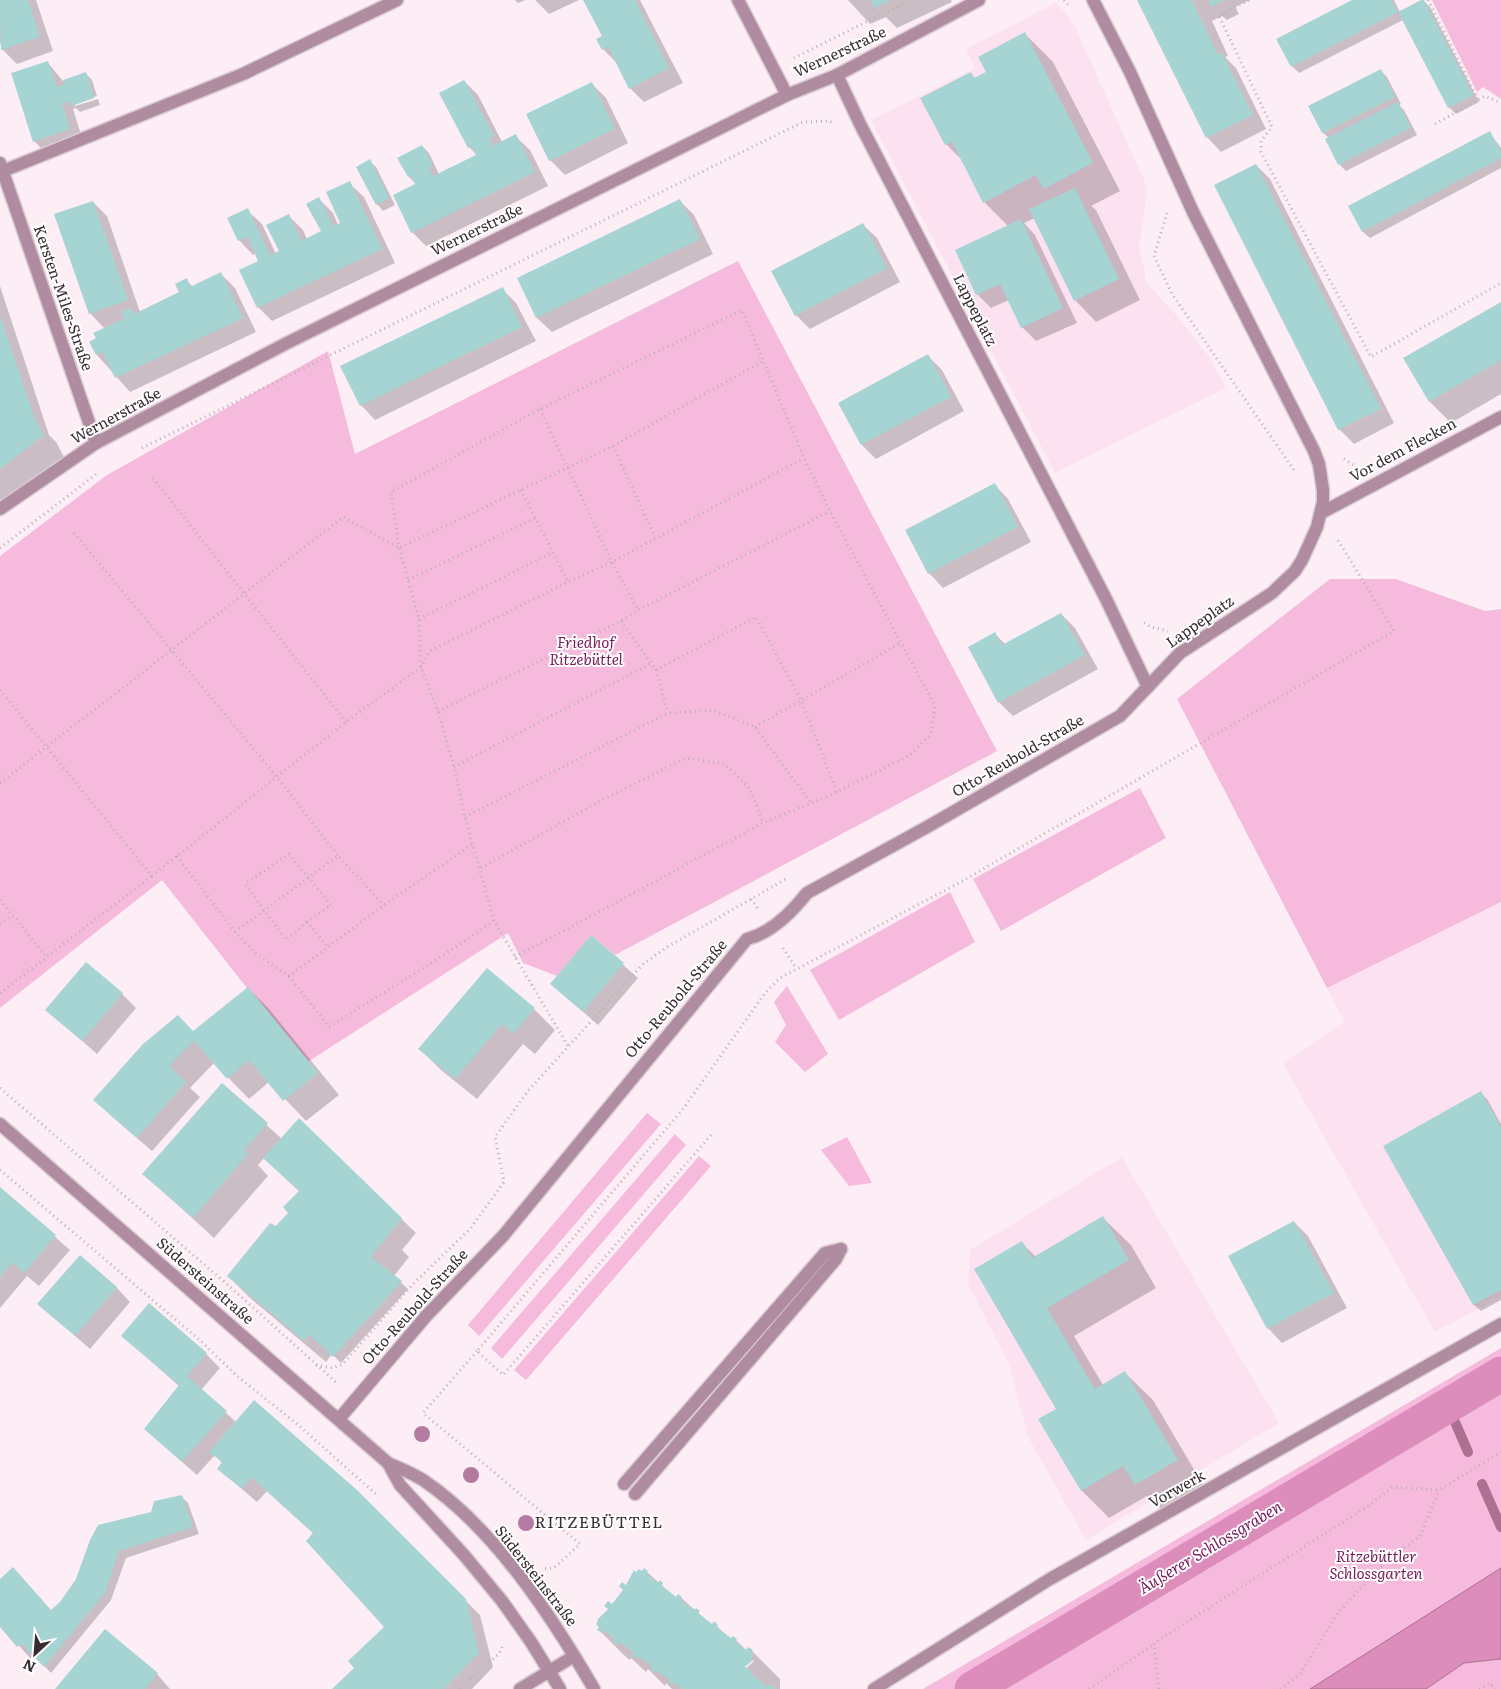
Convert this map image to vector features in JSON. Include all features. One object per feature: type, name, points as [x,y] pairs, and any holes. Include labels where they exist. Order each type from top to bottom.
[{"type":"street","points":[[1,167],[243,74],[397,0]]},
{"type":"street","points":[[738,0],[786,94]]},
{"type":"street","name":"Wernerstraße","points":[[0,509],[96,443],[296,339],[786,94],[837,75],[979,0]]},
{"type":"street","name":"Lappeplatz","points":[[837,75],[860,124],[1106,599],[1148,687],[1180,652],[1280,586],[1302,560],[1314,537],[1321,513],[1323,490],[1319,464],[1314,451],[1193,212],[1130,72],[1093,0]]},
{"type":"street","name":"Kersten-Miles-Straße","points":[[1,167],[96,443]]},
{"type":"street","name":"Vor dem Flecken","points":[[1321,513],[1501,417]]},
{"type":"street","name":"Otto-Reubold-Straße","points":[[339,1419],[427,1315],[502,1236],[747,939],[761,936],[796,907],[807,893],[927,827],[1120,716],[1148,687]]},
{"type":"street","name":"Südersteinstraße","points":[[0,1124],[388,1463],[421,1479],[439,1492],[496,1547],[554,1625],[594,1689]]},
{"type":"street","points":[[624,1484],[825,1253],[841,1249],[836,1260],[635,1494]]},
{"type":"street","name":"Vorwerk","points":[[874,1689],[1050,1579],[1501,1324]]},
{"type":"street","name":"Südersteinstraße","points":[[388,1463],[400,1486],[464,1555],[502,1601],[560,1689]]},
{"type":"street","points":[[520,1689],[574,1656]]},
{"type":"path","points":[[790,57],[794,58],[808,52],[910,0]]},
{"type":"path","points":[[1064,0],[1074,14]]},
{"type":"path","points":[[1249,0],[1219,16],[1272,127],[1261,141],[1261,152],[1371,357],[1501,283]]},
{"type":"path","points":[[1428,0],[1478,99]]},
{"type":"path","points":[[1436,124],[1478,99],[1490,96],[1501,104]]},
{"type":"path","points":[[136,452],[803,122],[830,121],[834,126]]},
{"type":"path","points":[[1164,205],[1167,214],[1154,256],[1172,294],[1297,474]]},
{"type":"path","points":[[515,957],[763,823],[837,792],[910,755],[931,734],[935,706],[830,512],[804,458],[742,310],[540,409],[391,492],[399,548],[419,619],[421,667],[438,711],[494,921],[515,957],[568,1046]]},
{"type":"path","points":[[399,548],[613,446],[763,362]]},
{"type":"path","points":[[540,409],[612,562],[638,610]]},
{"type":"path","points":[[613,446],[655,537]]},
{"type":"path","points":[[1341,455],[1344,461],[1356,467],[1363,467]]},
{"type":"path","points":[[0,993],[152,876],[346,722],[421,667],[430,651],[612,562],[655,537],[804,458]]},
{"type":"path","points":[[0,548],[101,471]]},
{"type":"path","points":[[153,478],[346,722]]},
{"type":"path","points":[[521,490],[568,582]]},
{"type":"path","points":[[438,711],[621,621],[638,610],[830,512]]},
{"type":"path","points":[[538,1569],[554,1568],[580,1544],[423,1413],[684,1109],[765,993],[780,978],[958,883],[1394,631],[1321,513]]},
{"type":"path","points":[[0,783],[343,517],[399,548]]},
{"type":"path","points":[[408,580],[535,518]]},
{"type":"path","points":[[74,533],[277,777],[338,856],[384,905]]},
{"type":"path","points":[[419,619],[552,553]]},
{"type":"path","points":[[656,670],[756,617],[801,700],[837,792]]},
{"type":"path","points":[[1138,618],[1151,627],[1166,631],[1173,630]]},
{"type":"path","points":[[621,621],[656,670],[668,713]]},
{"type":"path","points":[[754,727],[902,642]]},
{"type":"path","points":[[454,767],[652,663]]},
{"type":"path","points":[[0,690],[152,876]]},
{"type":"path","points":[[465,817],[668,713],[713,710],[754,727],[811,803]]},
{"type":"path","points":[[480,868],[602,800],[686,758],[725,764],[750,789],[763,823]]},
{"type":"path","points":[[289,976],[384,905],[473,844]]},
{"type":"path","points":[[289,854],[309,877],[331,904],[286,940],[244,884],[289,854]]},
{"type":"path","points":[[177,856],[235,932],[257,955],[289,976],[329,1027],[433,962],[494,921]]},
{"type":"path","points":[[235,932],[338,856]]},
{"type":"path","points":[[0,1088],[228,1285],[316,1365],[333,1368],[343,1364],[413,1284],[470,1229],[504,1182],[495,1137],[528,1091],[642,965],[667,947],[795,875]]},
{"type":"path","points":[[0,900],[46,956]]},
{"type":"path","points":[[0,924],[12,915]]},
{"type":"path","points":[[307,922],[328,947]]},
{"type":"path","points":[[779,942],[796,968]]},
{"type":"path","points":[[477,1351],[504,1375],[711,1135]]},
{"type":"path","points":[[0,1170],[196,1337],[237,1376],[340,1460],[378,1496]]},
{"type":"path","points":[[1280,1689],[1300,1674],[1338,1613],[1386,1561],[1420,1536],[1439,1490],[1501,1452]]},
{"type":"path","points":[[1089,1689],[1154,1643],[1368,1506],[1393,1486],[1439,1490]]},
{"type":"path","points":[[459,1689],[499,1654],[504,1642]]},
{"type":"path","points":[[1154,1643],[1160,1689]]},
{"type":"path","points":[[1479,1689],[1490,1683],[1495,1689]]},
{"type":"shaded area","points":[[1057,2],[1075,27],[1148,189],[1139,246],[1147,283],[1178,317],[1210,358],[1226,388],[1055,473],[871,120],[975,68],[966,49]]},
{"type":"shaded area","points":[[1501,902],[1501,1297],[1435,1332],[1283,1064],[1344,1022],[1327,988]]},
{"type":"shaded area","points":[[1122,1157],[1279,1423],[1086,1540],[1028,1437],[1009,1364],[968,1284],[970,1250]]},
{"type":"shaded area","points":[[1501,1568],[1501,1659],[1464,1663],[1426,1689],[1310,1689]]},
{"type":"green space","points":[[1432,0],[1501,0],[1501,99],[1483,87],[1477,92]]},
{"type":"green space","name":"Friedhof Ritzebüttel","points":[[738,261],[997,751],[615,955],[591,935],[557,976],[523,963],[508,933],[306,1063],[162,880],[0,1008],[0,556],[107,475],[328,351],[355,454]]},
{"type":"green space","points":[[1330,579],[1396,579],[1485,611],[1501,609],[1501,902],[1327,988],[1177,699]]},
{"type":"green space","points":[[1140,788],[1166,838],[1001,931],[973,879]]},
{"type":"green space","points":[[950,892],[975,942],[839,1020],[810,970]]},
{"type":"green space","points":[[787,986],[828,1054],[805,1072],[775,1042],[786,1025],[774,1002]]},
{"type":"green space","points":[[647,1113],[661,1124],[479,1336],[468,1325]]},
{"type":"green space","points":[[675,1134],[686,1145],[502,1359],[491,1348]]},
{"type":"green space","points":[[847,1137],[872,1183],[849,1186],[821,1150]]},
{"type":"green space","points":[[699,1156],[711,1166],[526,1380],[514,1370]]},
{"type":"green space","name":"Ritzebüttler Schlossgarten","points":[[1501,1348],[1501,1689],[923,1689]]},
{"type":"building","points":[[0,0],[28,0],[40,37],[1,50]]},
{"type":"building","points":[[583,0],[635,0],[669,68],[629,89],[608,47],[602,50],[596,39],[602,36]]},
{"type":"building","points":[[871,0],[891,0],[875,8]]},
{"type":"building","points":[[1137,0],[1192,0],[1218,55],[1222,53],[1253,115],[1206,138]]},
{"type":"building","points":[[1208,0],[1225,0],[1211,7]]},
{"type":"building","points":[[1352,0],[1391,0],[1398,12],[1291,67],[1276,39]]},
{"type":"building","points":[[1424,0],[1473,95],[1448,108],[1398,12]]},
{"type":"building","points":[[1025,32],[1093,163],[1043,189],[1036,175],[983,203],[952,142],[945,145],[920,98],[971,72],[974,78],[986,72],[978,57]]},
{"type":"building","points":[[48,61],[57,87],[65,84],[63,80],[86,72],[94,98],[72,106],[71,101],[62,104],[70,129],[33,142],[11,73]]},
{"type":"building","points":[[1381,69],[1395,97],[1322,133],[1308,106]]},
{"type":"building","points":[[464,80],[494,136],[489,139],[492,146],[516,134],[535,172],[411,233],[393,195],[415,184],[411,176],[408,177],[397,158],[422,145],[433,166],[429,168],[433,176],[476,155],[471,146],[468,148],[439,93]]},
{"type":"building","points":[[592,82],[615,129],[549,161],[526,114]]},
{"type":"building","points":[[1398,102],[1411,128],[1338,165],[1325,139]]},
{"type":"building","points":[[1490,131],[1501,152],[1501,158],[1362,232],[1348,206]]},
{"type":"building","points":[[370,159],[389,198],[376,205],[356,167]]},
{"type":"building","points":[[1256,164],[1381,409],[1338,430],[1214,185]]},
{"type":"building","points":[[350,181],[382,249],[257,308],[239,270],[258,261],[247,236],[238,241],[227,218],[248,208],[270,255],[279,251],[266,225],[289,214],[301,241],[321,231],[306,204],[319,197],[333,226],[340,223],[326,192]]},
{"type":"building","points":[[1075,188],[1119,279],[1074,301],[1029,209]]},
{"type":"building","points":[[680,199],[700,239],[536,318],[517,278]]},
{"type":"building","points":[[93,201],[128,300],[89,314],[54,214]]},
{"type":"building","points":[[1021,219],[1063,308],[1021,328],[1000,284],[976,295],[955,250]]},
{"type":"building","points":[[863,223],[887,268],[795,316],[771,271]]},
{"type":"building","points":[[221,272],[243,318],[115,378],[102,352],[96,355],[89,342],[96,338],[93,333],[124,319],[121,312],[130,308],[134,314],[179,292],[175,284],[187,278],[190,287]]},
{"type":"building","points":[[503,287],[522,327],[360,406],[340,366]]},
{"type":"building","points":[[1501,302],[1501,360],[1429,402],[1403,358]]},
{"type":"building","points":[[0,315],[35,419],[44,435],[0,469]]},
{"type":"building","points":[[928,354],[951,397],[861,445],[838,403]]},
{"type":"building","points":[[995,483],[1018,527],[928,574],[905,530]]},
{"type":"building","points":[[1061,613],[1085,655],[998,703],[968,647],[995,632],[1002,645]]},
{"type":"building","points":[[591,935],[624,963],[583,1012],[550,984]]},
{"type":"building","points":[[86,962],[123,993],[82,1041],[45,1010]]},
{"type":"building","points":[[487,968],[535,1008],[513,1034],[502,1024],[455,1079],[418,1049]]},
{"type":"building","points":[[248,987],[318,1073],[283,1101],[249,1060],[227,1079],[194,1041],[169,1066],[186,1082],[137,1138],[93,1100],[143,1044],[178,1015],[193,1031]]},
{"type":"building","points":[[222,1083],[268,1123],[244,1150],[248,1154],[193,1218],[142,1174]]},
{"type":"building","points":[[1481,1091],[1501,1127],[1501,1290],[1473,1305],[1383,1146]]},
{"type":"building","points":[[299,1118],[402,1218],[371,1257],[402,1281],[333,1357],[310,1335],[304,1341],[227,1276],[270,1223],[276,1226],[288,1213],[283,1207],[299,1191],[263,1158]]},
{"type":"building","points":[[0,1187],[56,1235],[24,1273],[12,1263],[0,1277]]},
{"type":"building","points":[[1103,1216],[1129,1260],[1047,1308],[1095,1389],[1125,1371],[1178,1460],[1135,1485],[1123,1466],[1081,1491],[1038,1419],[1056,1409],[974,1269],[1022,1241],[1032,1258]]},
{"type":"building","points":[[1294,1221],[1334,1293],[1267,1329],[1228,1256]]},
{"type":"building","points":[[80,1255],[117,1287],[75,1336],[37,1304]]},
{"type":"building","points":[[149,1303],[207,1353],[187,1376],[227,1411],[182,1462],[144,1429],[179,1385],[121,1336]]},
{"type":"building","points":[[254,1400],[357,1490],[466,1599],[479,1653],[444,1689],[332,1689],[354,1668],[348,1661],[384,1627],[306,1541],[313,1533],[251,1477],[242,1489],[217,1469],[222,1462],[209,1452]]},
{"type":"building","points":[[182,1495],[193,1527],[119,1551],[105,1593],[44,1667],[22,1644],[17,1647],[0,1627],[0,1579],[13,1567],[51,1610],[60,1602],[76,1579],[90,1540],[98,1525],[151,1512],[154,1501]]},
{"type":"building","points":[[644,1568],[648,1571],[646,1574],[658,1583],[660,1580],[663,1583],[662,1586],[676,1597],[678,1594],[682,1597],[680,1600],[694,1610],[696,1608],[700,1611],[698,1613],[712,1624],[714,1621],[718,1625],[716,1627],[731,1638],[733,1636],[737,1639],[735,1641],[746,1650],[748,1647],[753,1650],[751,1653],[754,1655],[751,1659],[753,1660],[745,1667],[752,1671],[750,1673],[768,1687],[770,1684],[776,1689],[682,1689],[674,1683],[672,1685],[668,1682],[670,1680],[656,1670],[654,1672],[650,1669],[652,1666],[638,1656],[636,1659],[632,1656],[634,1653],[620,1642],[617,1645],[613,1641],[615,1639],[603,1630],[602,1633],[597,1630],[599,1627],[596,1624],[597,1620],[608,1609],[604,1606],[608,1601],[612,1604],[623,1590],[619,1586],[622,1582],[626,1585],[634,1570],[636,1572],[639,1569],[642,1571]]},
{"type":"building","points":[[105,1629],[158,1673],[145,1689],[55,1689]]},
{"type":"waterway","name":"Äußerer Schlossgraben","points":[[972,1689],[1501,1374]]},
{"type":"waterway","name":"Äußerer Schlossgraben","points":[[1448,1406],[1468,1452]]},
{"type":"waterway","name":"Äußerer Schlossgraben","points":[[1482,1484],[1501,1527]]},
{"type":"district","name":"RITZEBÜTTEL","points":[[599,1522]]}]
